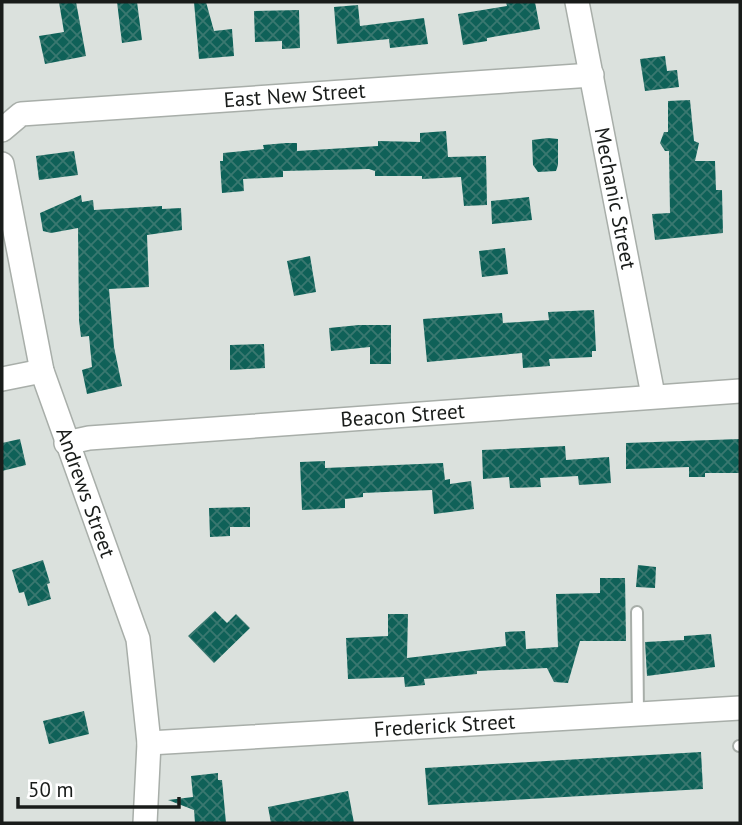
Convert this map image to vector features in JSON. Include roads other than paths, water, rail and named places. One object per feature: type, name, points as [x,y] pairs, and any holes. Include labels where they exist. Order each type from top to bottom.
[{"type":"street","name":"Mechanic Street","points":[[577,2],[653,395]]},
{"type":"street","name":"East New Street","points":[[2,130],[21,114],[592,75]]},
{"type":"street","name":"Andrews Street","points":[[2,164],[42,371],[138,639],[149,743],[145,823]]},
{"type":"street","points":[[2,379],[42,371]]},
{"type":"street","name":"Beacon Street","points":[[66,443],[89,438],[653,395],[740,391]]},
{"type":"street","name":"Frederick Street","points":[[149,743],[740,708]]},
{"type":"lane","points":[[636,612],[638,714]]}]
